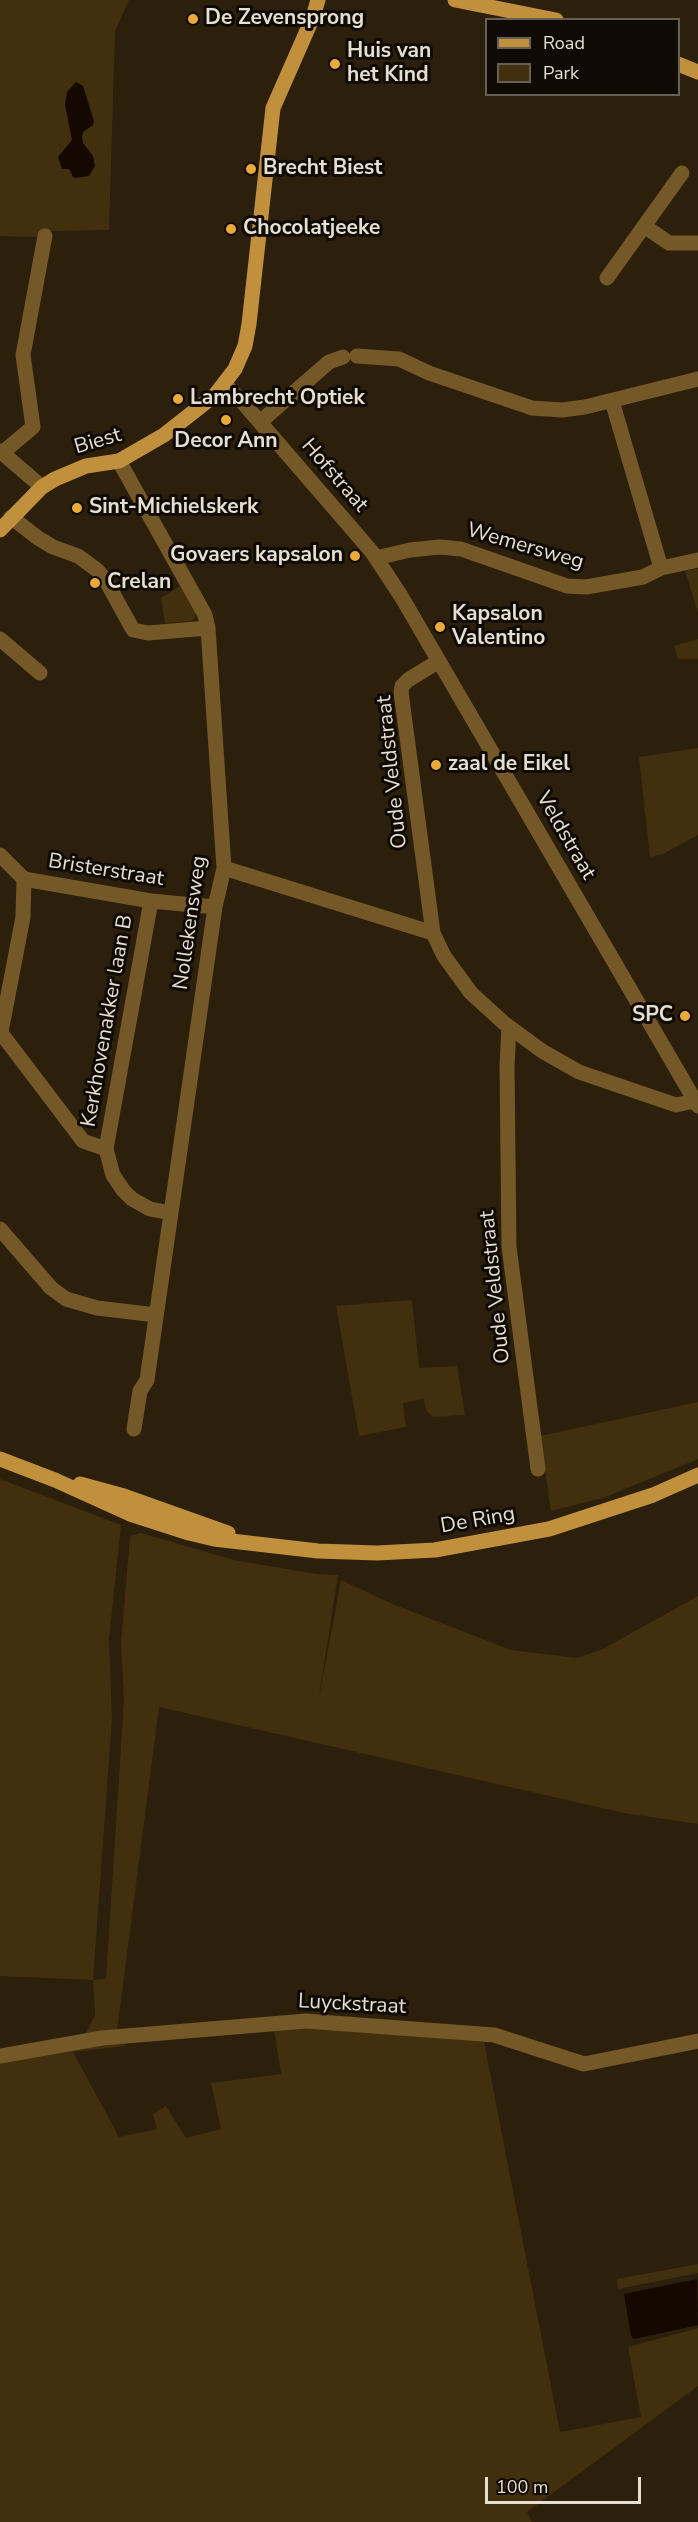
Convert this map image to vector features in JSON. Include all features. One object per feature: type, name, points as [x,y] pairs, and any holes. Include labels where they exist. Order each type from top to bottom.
[{"type":"main road","name":"Biest","points":[[0,530],[42,487],[59,476],[86,466],[119,461],[134,455],[215,395],[224,384],[241,353],[249,324],[273,108],[313,17],[318,0]]},
{"type":"main road","points":[[455,0],[492,3],[548,18]]},
{"type":"main road","points":[[680,65],[698,72]]},
{"type":"main road","name":"De Ring","points":[[0,1459],[56,1480],[130,1514],[189,1533],[214,1539],[256,1542],[318,1551],[377,1553],[456,1546],[549,1529],[653,1495],[698,1475]]},
{"type":"street","points":[[607,278],[682,173]]},
{"type":"street","points":[[644,226],[669,243],[698,243]]},
{"type":"street","points":[[42,487],[1,452],[33,427],[23,355],[45,236]]},
{"type":"street","points":[[260,422],[329,362],[350,356],[399,359],[429,373],[532,408],[562,410],[612,401],[698,379]]},
{"type":"street","name":"Hofstraat","points":[[224,384],[260,422],[376,558]]},
{"type":"street","points":[[612,401],[661,568]]},
{"type":"street","name":"Nollekensweg","points":[[119,461],[205,615],[208,628],[224,868],[215,906],[147,1380],[140,1391],[134,1429]]},
{"type":"street","points":[[11,517],[38,538],[53,547],[78,556],[97,570],[105,579],[133,630],[148,633],[208,628]]},
{"type":"street","name":"Wemersweg","points":[[376,558],[440,547],[461,549],[567,586],[586,587],[643,577],[661,568],[698,560]]},
{"type":"street","name":"Veldstraat","points":[[376,558],[401,596],[697,1104]]},
{"type":"street","points":[[0,639],[40,673]]},
{"type":"street","name":"Oude Veldstraat","points":[[439,661],[408,680],[402,686],[401,692],[433,933],[444,956],[466,986],[509,1028],[535,1047],[579,1072],[676,1105],[697,1104]]},
{"type":"street","name":"Bristerstraat","points":[[0,855],[24,879],[151,901],[215,906]]},
{"type":"street","points":[[224,868],[433,933]]},
{"type":"street","points":[[24,879],[23,917],[4,994],[1,1035],[83,1141],[106,1149],[113,1175],[128,1195],[150,1209],[171,1213]]},
{"type":"street","name":"Kerkhovenakker laan B","points":[[106,1149],[151,901]]},
{"type":"street","name":"Oude Veldstraat","points":[[509,1028],[509,1247],[538,1469]]},
{"type":"street","points":[[0,1229],[51,1288],[66,1299],[88,1306],[156,1315]]},
{"type":"street","name":"Luyckstraat","points":[[0,2056],[102,2038],[306,2021],[494,2035],[584,2064],[698,2041]]},
{"type":"green space","points":[[0,0],[129,0],[115,31],[109,230],[46,231],[38,237],[0,236]]},
{"type":"green space","points":[[698,569],[698,613],[685,571]]},
{"type":"green space","points":[[180,586],[195,613],[195,618],[192,621],[165,623],[161,598]]},
{"type":"green space","points":[[698,639],[698,659],[678,659],[674,646]]},
{"type":"green space","points":[[698,748],[698,835],[663,854],[650,857],[639,757]]},
{"type":"green space","points":[[412,1300],[419,1368],[457,1366],[465,1415],[433,1417],[427,1411],[423,1399],[403,1403],[406,1427],[359,1436],[336,1306]]},
{"type":"green space","points":[[698,1402],[698,1459],[603,1498],[551,1511],[540,1436]]},
{"type":"green space","points":[[0,1479],[121,1525],[109,1639],[112,1719],[93,1980],[0,1976]]},
{"type":"green space","points":[[141,1533],[234,1560],[316,1574],[338,1575],[318,1703],[341,1580],[390,1603],[511,1650],[577,1658],[603,1649],[698,1596],[698,1824],[624,1813],[159,1707],[117,2031],[123,2030],[125,2046],[73,2052],[119,2137],[157,2129],[153,2114],[166,2106],[186,2138],[221,2129],[211,2083],[281,2074],[274,2030],[316,2028],[484,2042],[560,2432],[641,2417],[628,2347],[698,2328],[698,2386],[527,2512],[532,2522],[0,2522],[0,2062],[86,2033],[95,2015],[93,1980],[106,1979],[124,1700],[121,1643],[130,1536]]},
{"type":"green space","points":[[698,2264],[698,2273],[618,2289],[617,2279]]},
{"type":"shaded area","points":[[76,82],[83,86],[94,121],[93,125],[83,132],[82,137],[83,143],[93,156],[95,166],[89,176],[76,178],[69,169],[62,169],[58,157],[72,140],[65,105],[67,92]]},
{"type":"shaded area","points":[[697,2279],[698,2325],[634,2339],[631,2336],[624,2294]]},
{"type":"place","name":"De Zevensprong","points":[[193,19]]},
{"type":"place","name":"Huis van het Kind","points":[[335,64]]},
{"type":"place","name":"Brecht Biest","points":[[251,169]]},
{"type":"place","name":"Chocolatjeeke","points":[[231,229]]},
{"type":"place","name":"Lambrecht Optiek","points":[[178,399]]},
{"type":"place","name":"Decor Ann","points":[[226,420]]},
{"type":"place","name":"Sint-Michielskerk","points":[[77,508]]},
{"type":"place","name":"Govaers kapsalon","points":[[355,556]]},
{"type":"place","name":"Crelan","points":[[95,583]]},
{"type":"place","name":"Kapsalon Valentino","points":[[440,627]]},
{"type":"place","name":"zaal de Eikel","points":[[436,765]]},
{"type":"place","name":"SPC","points":[[685,1016]]}]
